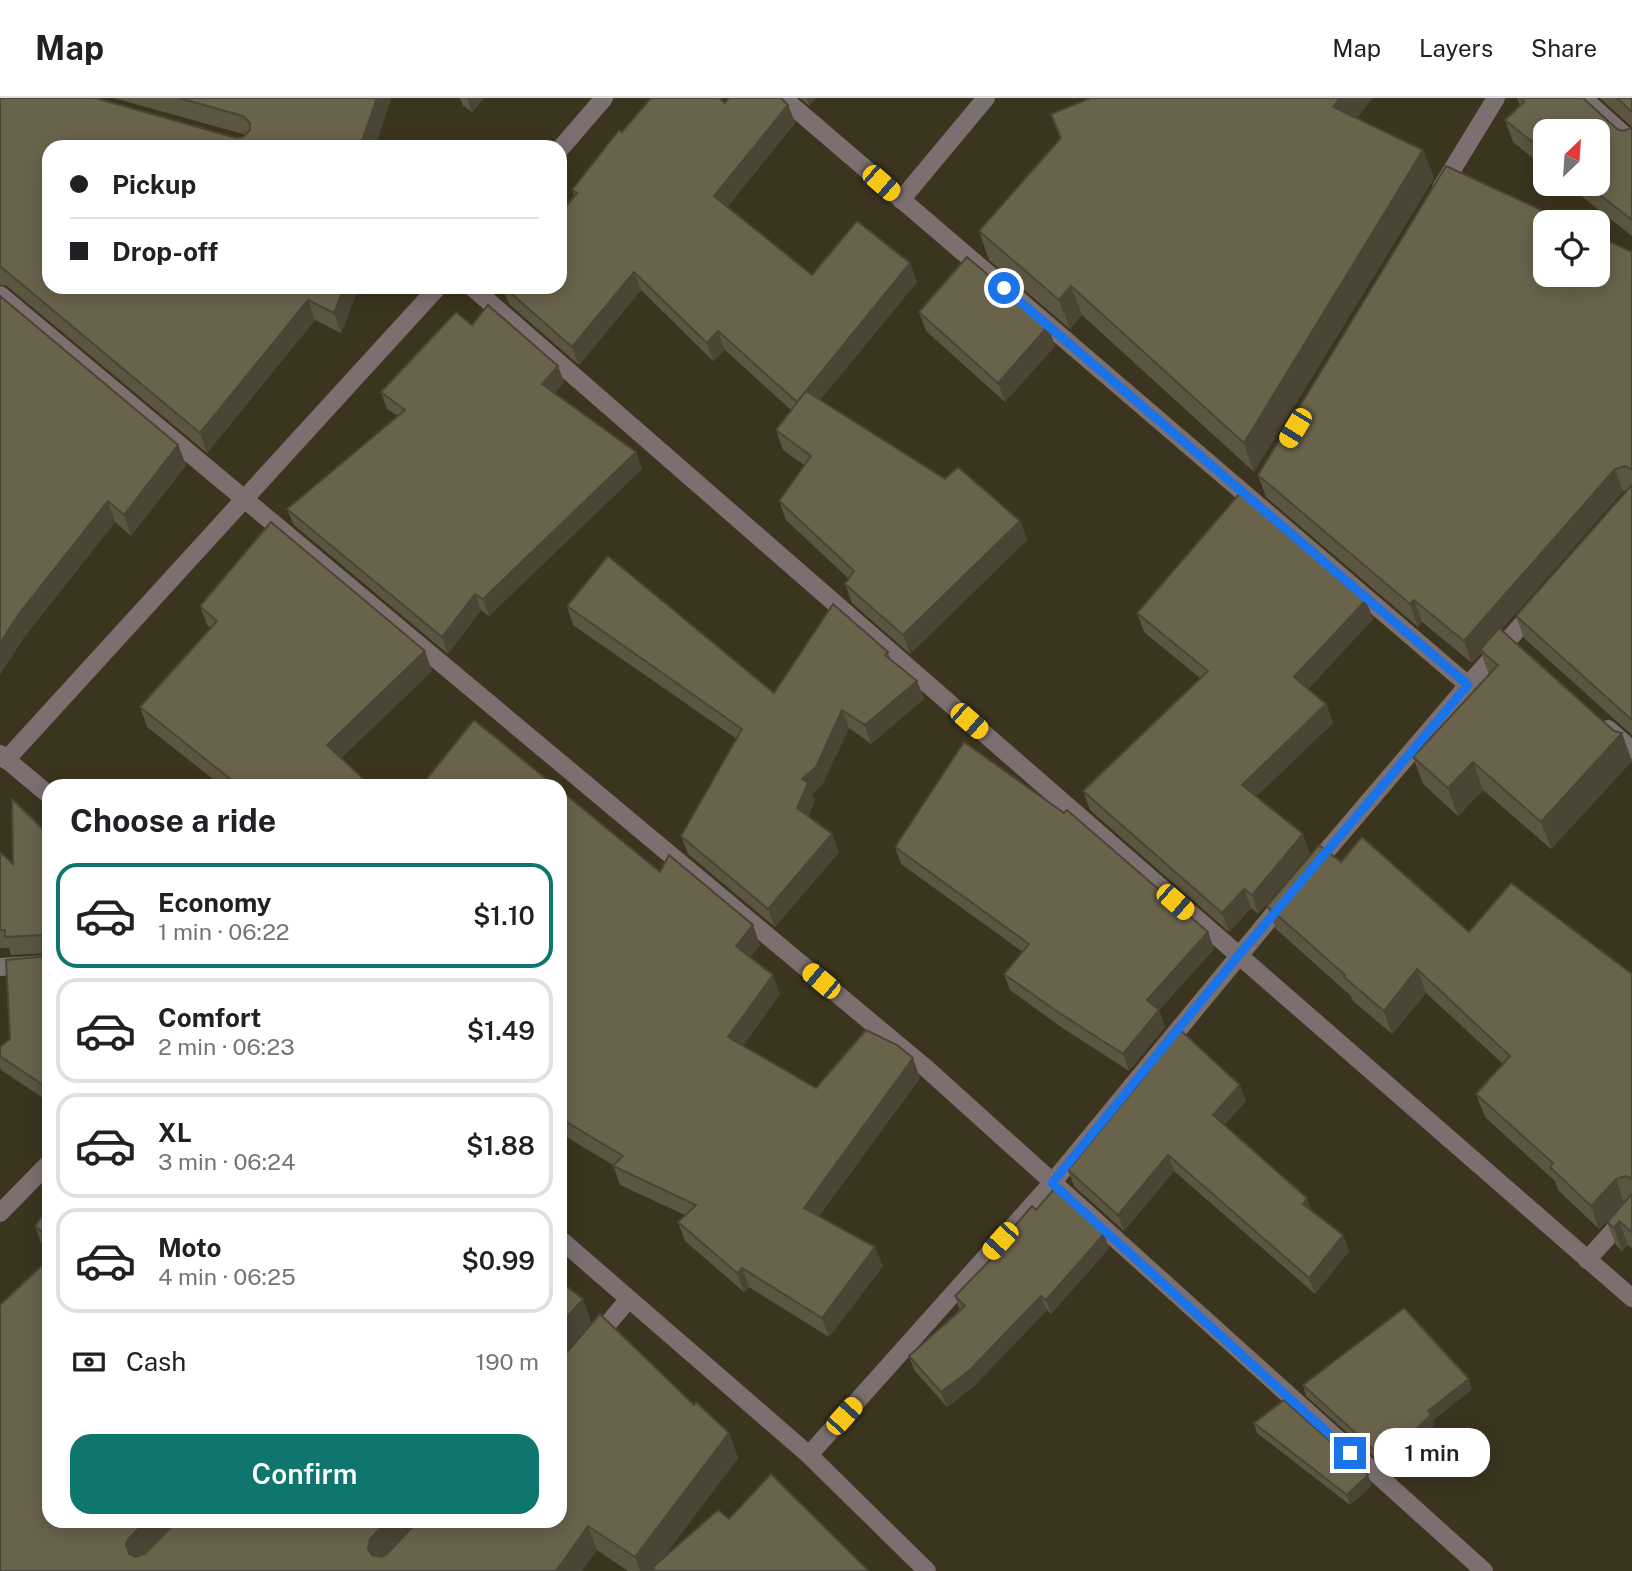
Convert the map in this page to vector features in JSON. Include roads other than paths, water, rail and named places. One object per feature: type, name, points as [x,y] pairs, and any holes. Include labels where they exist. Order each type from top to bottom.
[{"type":"street","points":[[567,141],[604,98]]},
{"type":"street","points":[[783,98],[901,200],[1255,493],[1468,685]]},
{"type":"street","points":[[901,200],[986,98]]},
{"type":"street","points":[[1432,204],[1496,98]]},
{"type":"street","points":[[1583,98],[1632,142]]},
{"type":"street","points":[[42,789],[3,757],[432,294]]},
{"type":"street","points":[[480,294],[1632,1298]]},
{"type":"street","points":[[0,295],[927,1069],[1485,1571]]},
{"type":"street","points":[[809,1455],[1052,1183],[1238,956],[1468,685],[1514,645],[1544,600]]},
{"type":"street","points":[[1591,713],[1632,750]]},
{"type":"street","points":[[0,967],[42,964]]},
{"type":"street","points":[[0,1213],[42,1176]]},
{"type":"street","points":[[1587,1260],[1632,1210]]},
{"type":"street","points":[[567,1246],[809,1455],[927,1571]]},
{"type":"street","points":[[585,1349],[628,1300]]}]
